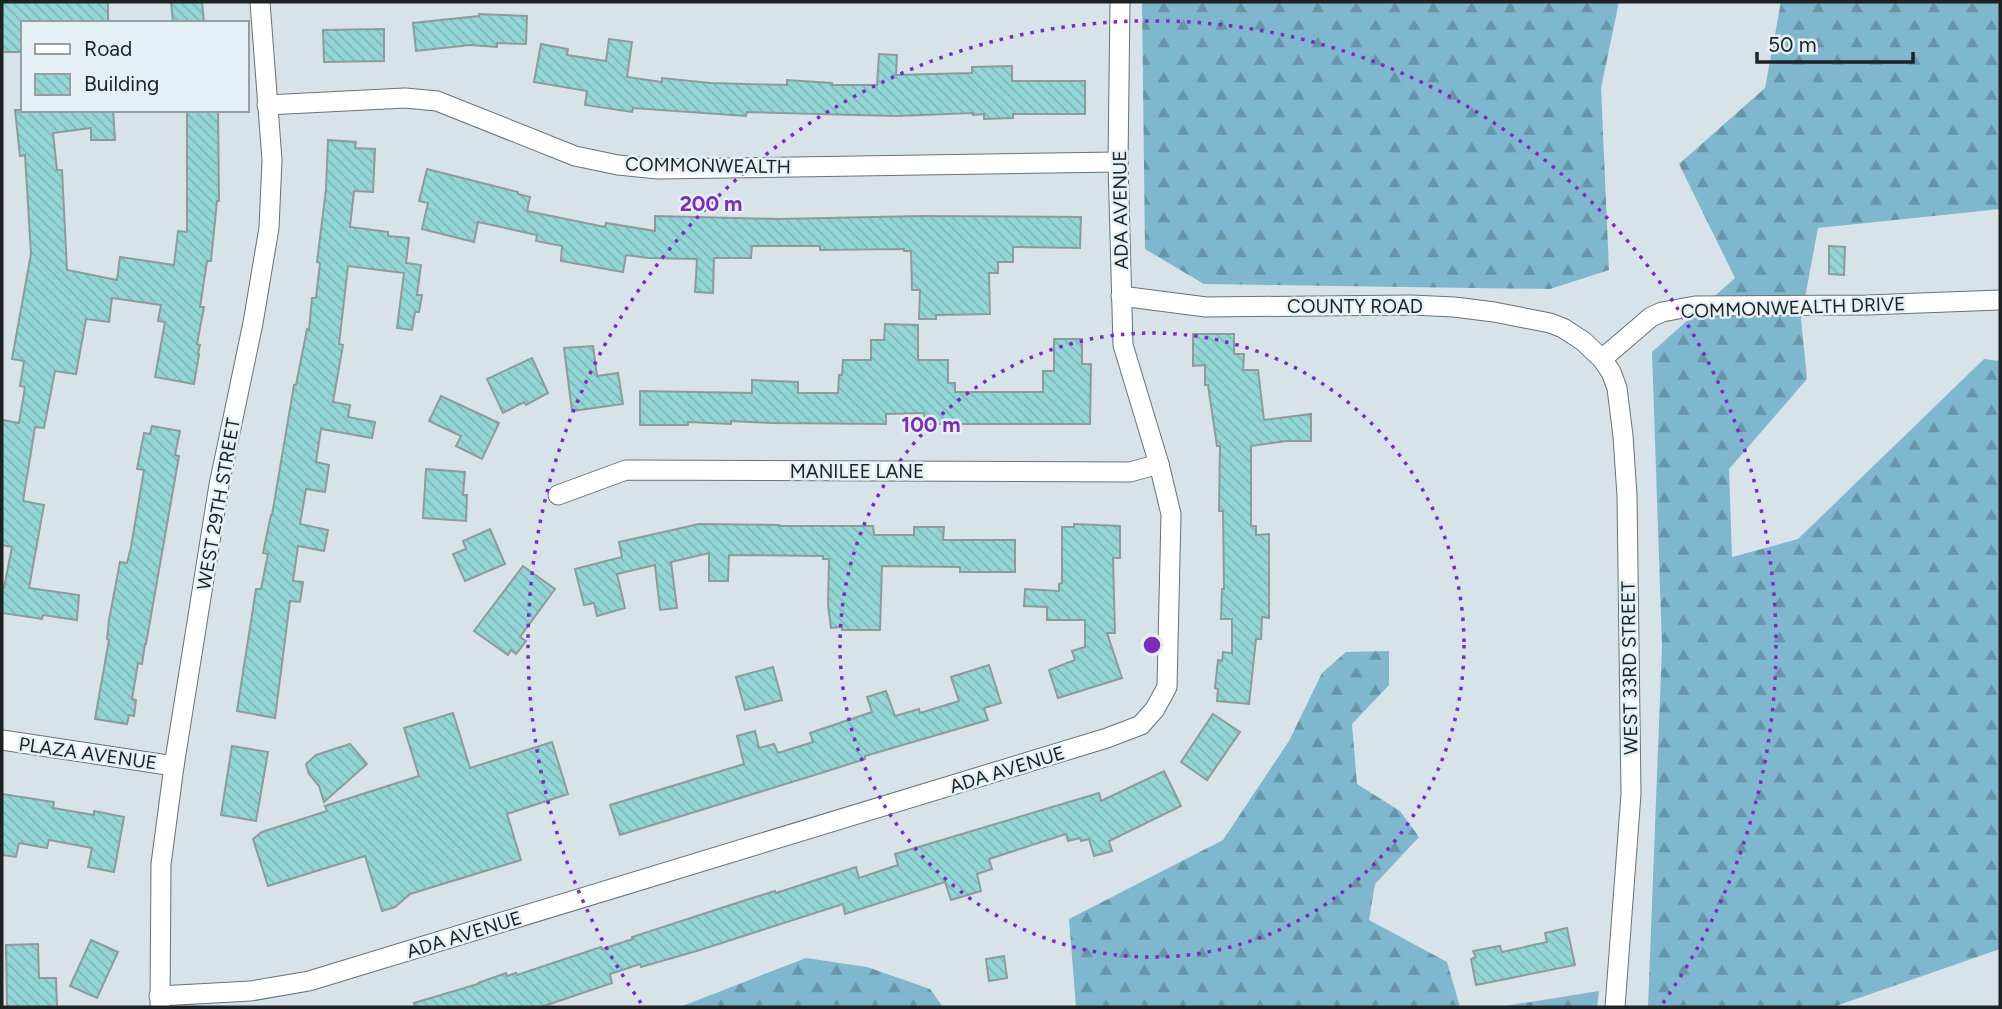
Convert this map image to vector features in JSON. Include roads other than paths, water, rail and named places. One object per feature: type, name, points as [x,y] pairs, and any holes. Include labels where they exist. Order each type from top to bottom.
[{"type":"street","name":"WEST 29TH STREET","points":[[160,1002],[161,864],[174,766],[219,485],[253,323],[269,228],[272,160],[260,2]]},
{"type":"street","name":"ADA AVENUE","points":[[160,1002],[309,981],[1107,738],[1141,725],[1155,709],[1167,687],[1171,514],[1123,345],[1118,162],[1120,2]]},
{"type":"street","name":"COMMONWEALTH","points":[[267,105],[405,98],[437,101],[575,156],[618,165],[658,169],[1118,162]]},
{"type":"street","name":"COUNTY ROAD","points":[[1121,296],[1231,307],[1454,307],[1550,323],[1573,333],[1583,341]]},
{"type":"street","name":"COMMONWEALTH DRIVE","points":[[1602,359],[1651,317],[1662,312],[1695,306],[1867,305],[2000,300]]},
{"type":"street","name":"WEST 33RD STREET","points":[[1583,341],[1602,359],[1617,388],[1627,496],[1631,794],[1615,1007]]},
{"type":"street","name":"MANILEE LANE","points":[[558,495],[626,470],[1130,472],[1158,464]]},
{"type":"street","name":"PLAZA AVENUE","points":[[2,740],[174,766]]}]
